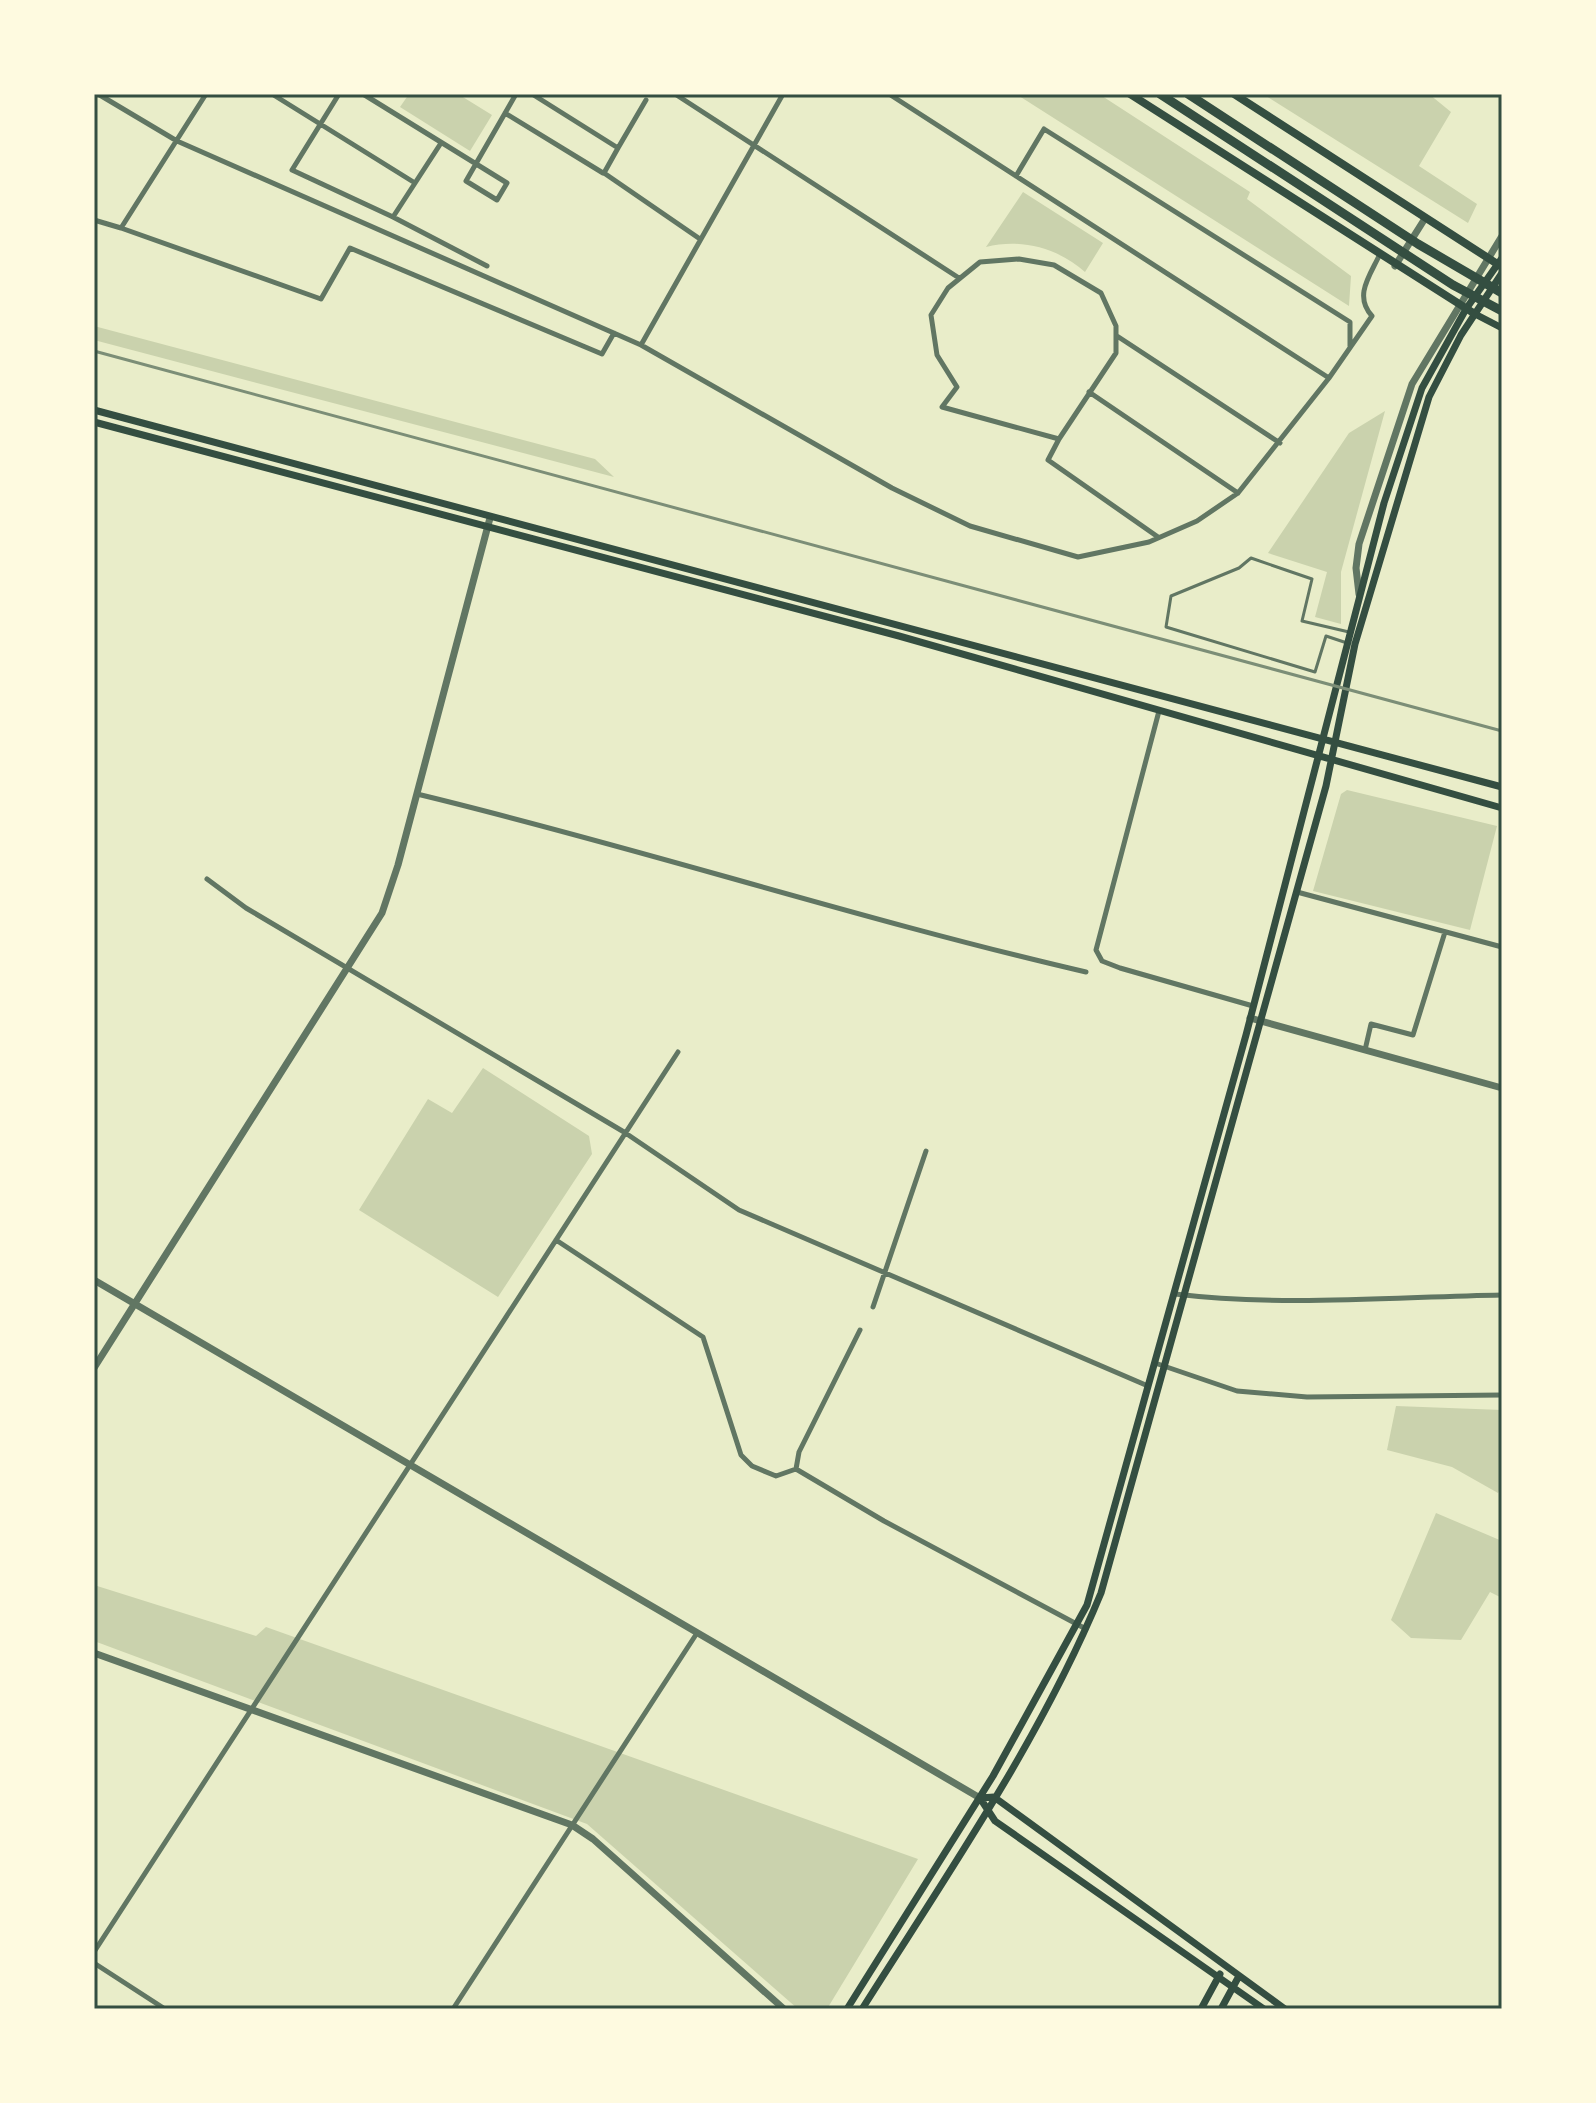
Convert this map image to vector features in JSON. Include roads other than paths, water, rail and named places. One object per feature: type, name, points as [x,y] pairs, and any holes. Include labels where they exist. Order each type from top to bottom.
[{"type":"highway","points":[[1160,94],[1453,285],[1502,311]]},
{"type":"highway","points":[[1188,94],[1418,244],[1502,293]]},
{"type":"main road","points":[[1130,94],[1379,256],[1502,328]]},
{"type":"main road","points":[[847,2009],[1083,1627],[1250,1018],[1384,503],[1422,388],[1466,309],[1501,266],[1424,220],[1234,94]]},
{"type":"main road","points":[[862,2009],[994,1797],[1083,1627],[1113,1558],[1297,892],[1355,644],[1429,397],[1466,309]]},
{"type":"main road","points":[[94,410],[490,518],[1173,697],[1332,744],[1502,787]]},
{"type":"main road","points":[[94,422],[487,529],[899,636],[1502,808]]},
{"type":"main road","points":[[980,1798],[994,1797],[1285,2009]]},
{"type":"main road","points":[[980,1798],[995,1821],[1264,2009]]},
{"type":"main road","points":[[1201,2009],[1225,1965]]},
{"type":"main road","points":[[1221,2009],[1239,1976]]},
{"type":"street","points":[[98,94],[177,141],[641,345],[892,488],[970,526],[1078,557],[1159,538],[1197,521],[1238,493],[1280,443],[1372,316],[1364,307],[1362,293],[1379,256]]},
{"type":"street","points":[[121,228],[206,94]]},
{"type":"street","points":[[272,94],[415,183]]},
{"type":"street","points":[[339,94],[292,170],[393,217],[487,266]]},
{"type":"street","points":[[363,94],[441,143],[475,164],[507,183],[497,200],[466,181],[475,164],[516,94]]},
{"type":"street","points":[[532,94],[618,148]]},
{"type":"street","points":[[675,94],[959,278]]},
{"type":"street","points":[[641,345],[783,94]]},
{"type":"street","points":[[889,94],[1329,378]]},
{"type":"street","points":[[604,173],[646,100]]},
{"type":"street","points":[[505,113],[604,173],[700,239]]},
{"type":"street","points":[[1016,176],[1044,129],[1350,322],[1350,347]]},
{"type":"street","points":[[393,217],[441,143]]},
{"type":"street","points":[[94,220],[321,299],[350,248],[602,354],[614,333]]},
{"type":"street","points":[[1395,266],[1424,220]]},
{"type":"street","points":[[1359,596],[1356,568],[1359,544],[1403,406],[1412,384],[1466,309],[1502,236]]},
{"type":"street","points":[[1059,439],[942,407],[957,387],[937,355],[931,315],[948,288],[980,262],[1019,259],[1054,265],[1101,293],[1116,326],[1116,353],[1048,460],[1159,538]]},
{"type":"street","points":[[1116,336],[1280,443]]},
{"type":"street","points":[[1089,392],[1238,493]]},
{"type":"street","points":[[94,1368],[350,969],[382,913],[490,518]]},
{"type":"street","points":[[1159,711],[1096,950],[1102,961],[1120,968],[1253,1006]]},
{"type":"street","points":[[417,794],[527,819],[931,934],[1086,972]]},
{"type":"street","points":[[207,879],[246,908],[624,1132],[752,1217],[1148,1386]]},
{"type":"street","points":[[1297,892],[1502,947]]},
{"type":"street","points":[[1365,1050],[1371,1024],[1413,1035],[1445,932]]},
{"type":"street","points":[[1250,1018],[1502,1088]]},
{"type":"street","points":[[94,1952],[678,1052]]},
{"type":"street","points":[[873,1307],[926,1151]]},
{"type":"street","points":[[556,1240],[703,1337],[741,1455],[752,1466],[776,1476],[796,1469],[884,1521],[1083,1627]]},
{"type":"street","points":[[94,1280],[980,1798]]},
{"type":"street","points":[[1175,1294],[1211,1299],[1502,1295]]},
{"type":"street","points":[[796,1469],[799,1452],[860,1330]]},
{"type":"street","points":[[1155,1363],[1251,1392],[1307,1397],[1502,1395]]},
{"type":"street","points":[[453,2009],[697,1633]]},
{"type":"street","points":[[94,1653],[572,1825],[593,1839],[784,2009]]},
{"type":"street","points":[[94,1963],[165,2009]]},
{"type":"lane","points":[[1347,643],[1326,636],[1315,672],[1166,627],[1171,596],[1239,568],[1251,558],[1312,579],[1302,621],[1349,632]]},
{"type":"railway","points":[[94,351],[1502,731]]}]
